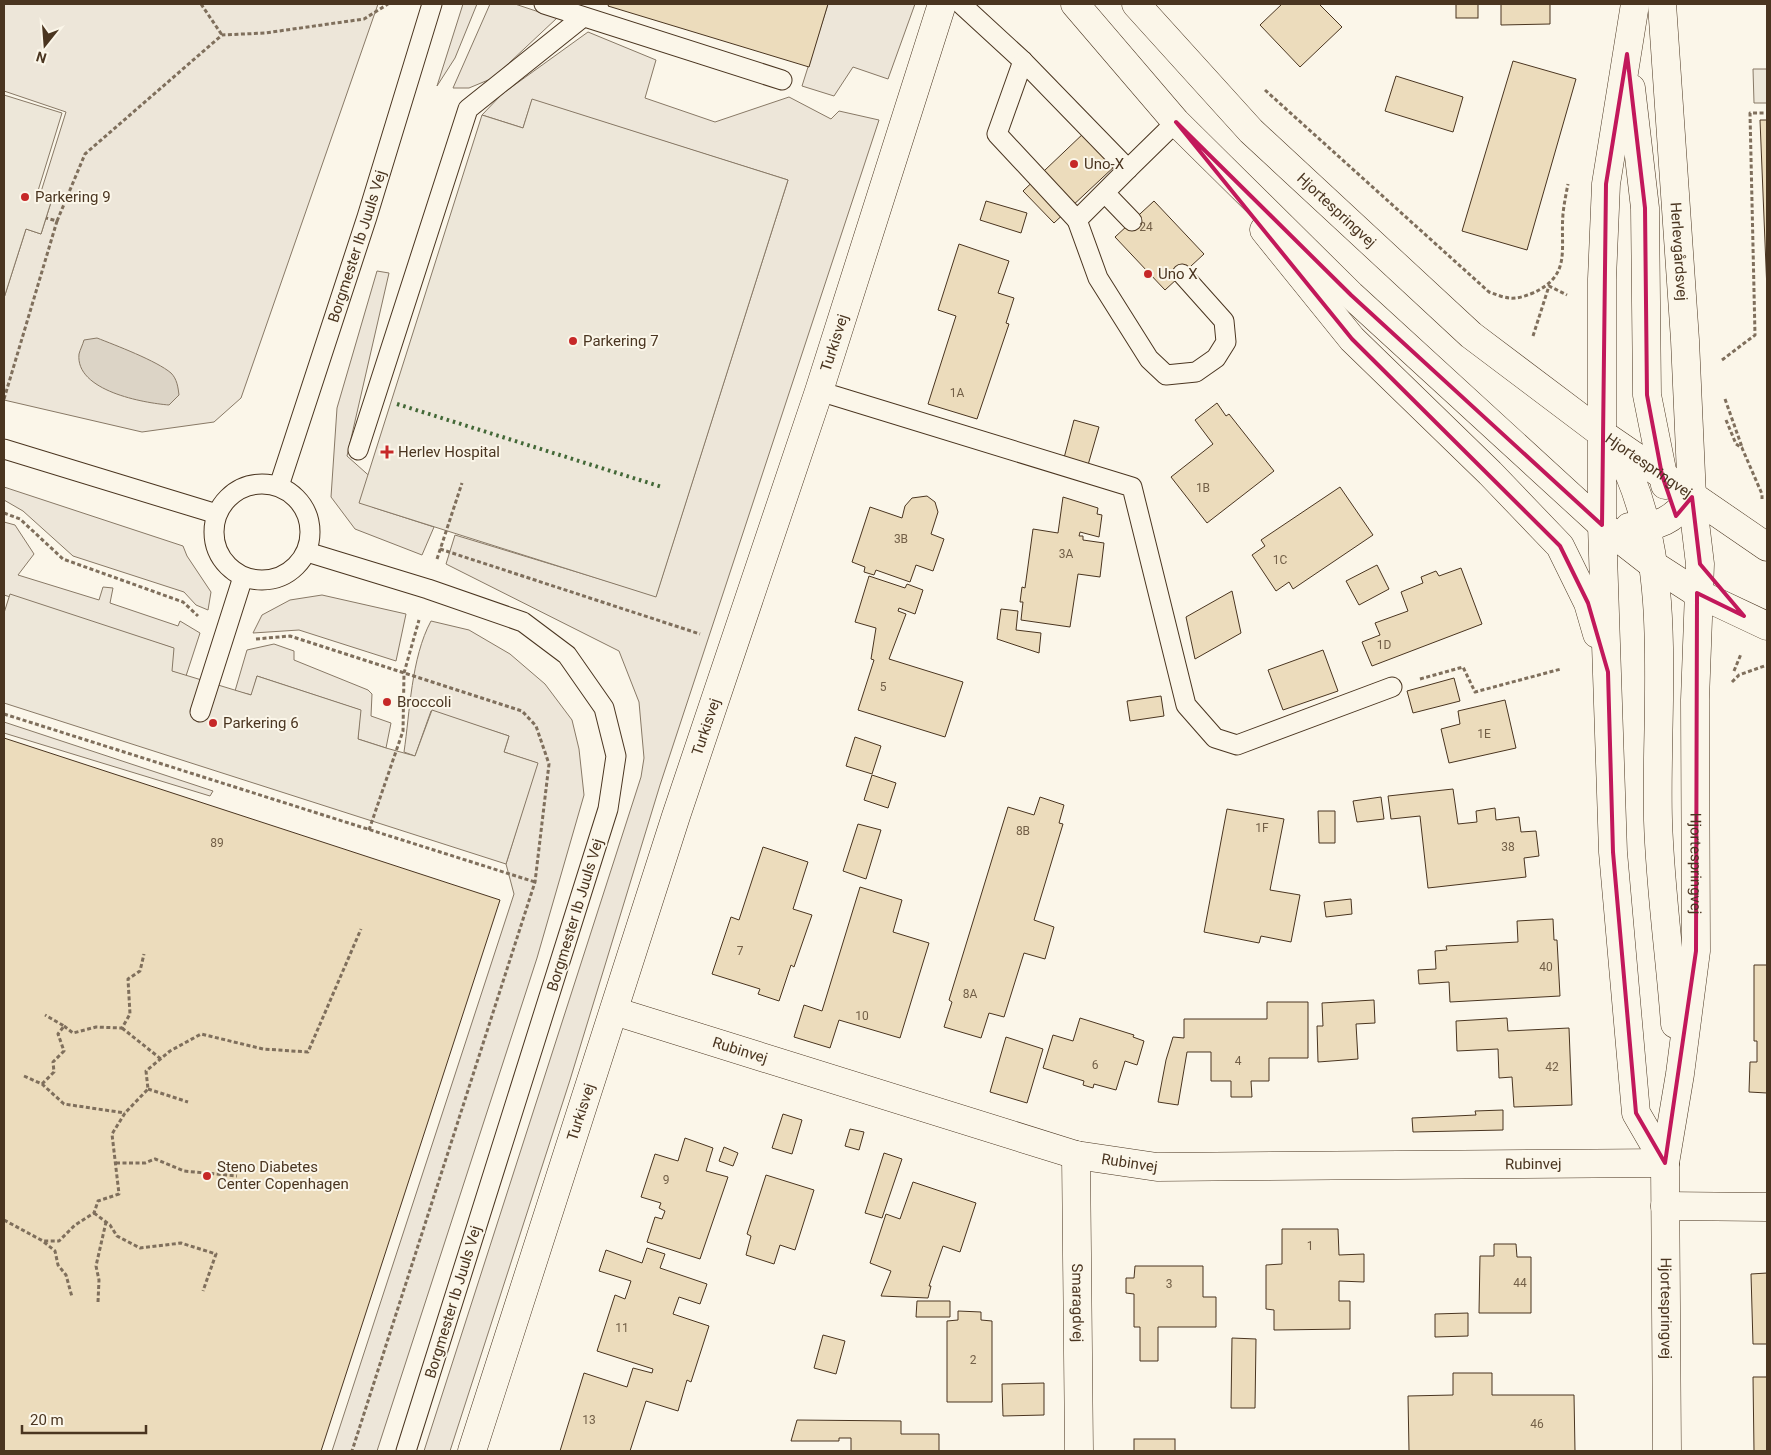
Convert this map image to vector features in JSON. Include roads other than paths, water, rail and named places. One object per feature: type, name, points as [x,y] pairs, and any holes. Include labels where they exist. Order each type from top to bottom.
[{"type":"street","name":"Turkisvej","points":[[472,1451],[614,1011],[819,391],[942,4]]},
{"type":"street","points":[[1075,4],[1176,122],[1352,339],[1490,473],[1560,546],[1588,603],[1608,672]]},
{"type":"street","name":"Hjortespringvej","points":[[1136,4],[1251,130],[1471,335],[1601,434],[1662,475],[1684,507],[1700,564],[1697,593],[1695,700],[1696,951],[1680,1074],[1665,1163],[1667,1451]]},
{"type":"street","points":[[1636,4],[1606,184],[1602,279],[1602,525],[1613,852],[1636,1113],[1665,1163]]},
{"type":"street","name":"Herlevgårdsvej","points":[[1662,4],[1684,340],[1684,507]]},
{"type":"street","points":[[1627,54],[1645,208],[1647,395],[1662,475]]},
{"type":"street","points":[[1176,122],[1351,295],[1602,525],[1652,564],[1697,593],[1756,621]]},
{"type":"street","points":[[1601,434],[1629,475],[1647,528],[1652,564],[1658,631],[1658,821],[1680,1074]]},
{"type":"street","points":[[1602,525],[1647,528],[1684,507],[1767,547]]},
{"type":"street","points":[[1700,564],[1756,621]]},
{"type":"street","name":"Rubinvej","points":[[614,1011],[1076,1155],[1157,1167],[1665,1163]]},
{"type":"street","name":"Smaragdvej","points":[[1076,1155],[1079,1451]]},
{"type":"street","points":[[1665,1206],[1767,1207]]},
{"type":"lane","name":"Borgmester Ib Juuls Vej","points":[[279,486],[367,217],[432,4]]},
{"type":"lane","points":[[544,4],[782,80]]},
{"type":"lane","points":[[961,4],[1023,61],[1128,169]]},
{"type":"lane","points":[[358,450],[468,109],[583,17]]},
{"type":"lane","points":[[1023,61],[997,134],[1077,220],[1098,278],[1149,359],[1166,376],[1196,372],[1216,358],[1226,342],[1224,321],[1182,274]]},
{"type":"lane","points":[[1077,220],[1176,122]]},
{"type":"lane","points":[[1105,192],[1132,221]]},
{"type":"lane","points":[[819,391],[1132,487],[1186,706],[1216,738],[1237,745],[1392,687]]},
{"type":"lane","points":[[4,449],[217,514]]},
{"type":"lane","points":[[254,483],[279,486],[301,501],[311,526],[307,552],[291,572],[268,580],[243,577],[223,562],[214,538],[217,514],[231,494],[254,483]]},
{"type":"lane","name":"Borgmester Ib Juuls Vej","points":[[307,552],[428,589],[523,622],[567,655],[604,708],[616,756],[608,809],[406,1451]]},
{"type":"lane","points":[[200,712],[243,577]]},
{"type":"place","name":"Uno-X","points":[[1074,164]]},
{"type":"place","name":"Parkering 9","points":[[25,197]]},
{"type":"place","name":"Uno X","points":[[1148,274]]},
{"type":"place","name":"Parkering 7","points":[[573,341]]},
{"type":"place","name":"Herlev Hospital","points":[[387,452]]},
{"type":"place","name":"Broccoli","points":[[387,702]]},
{"type":"place","name":"Parkering 6","points":[[213,723]]},
{"type":"place","name":"Steno Diabetes Center Copenhagen","points":[[207,1176]]}]
